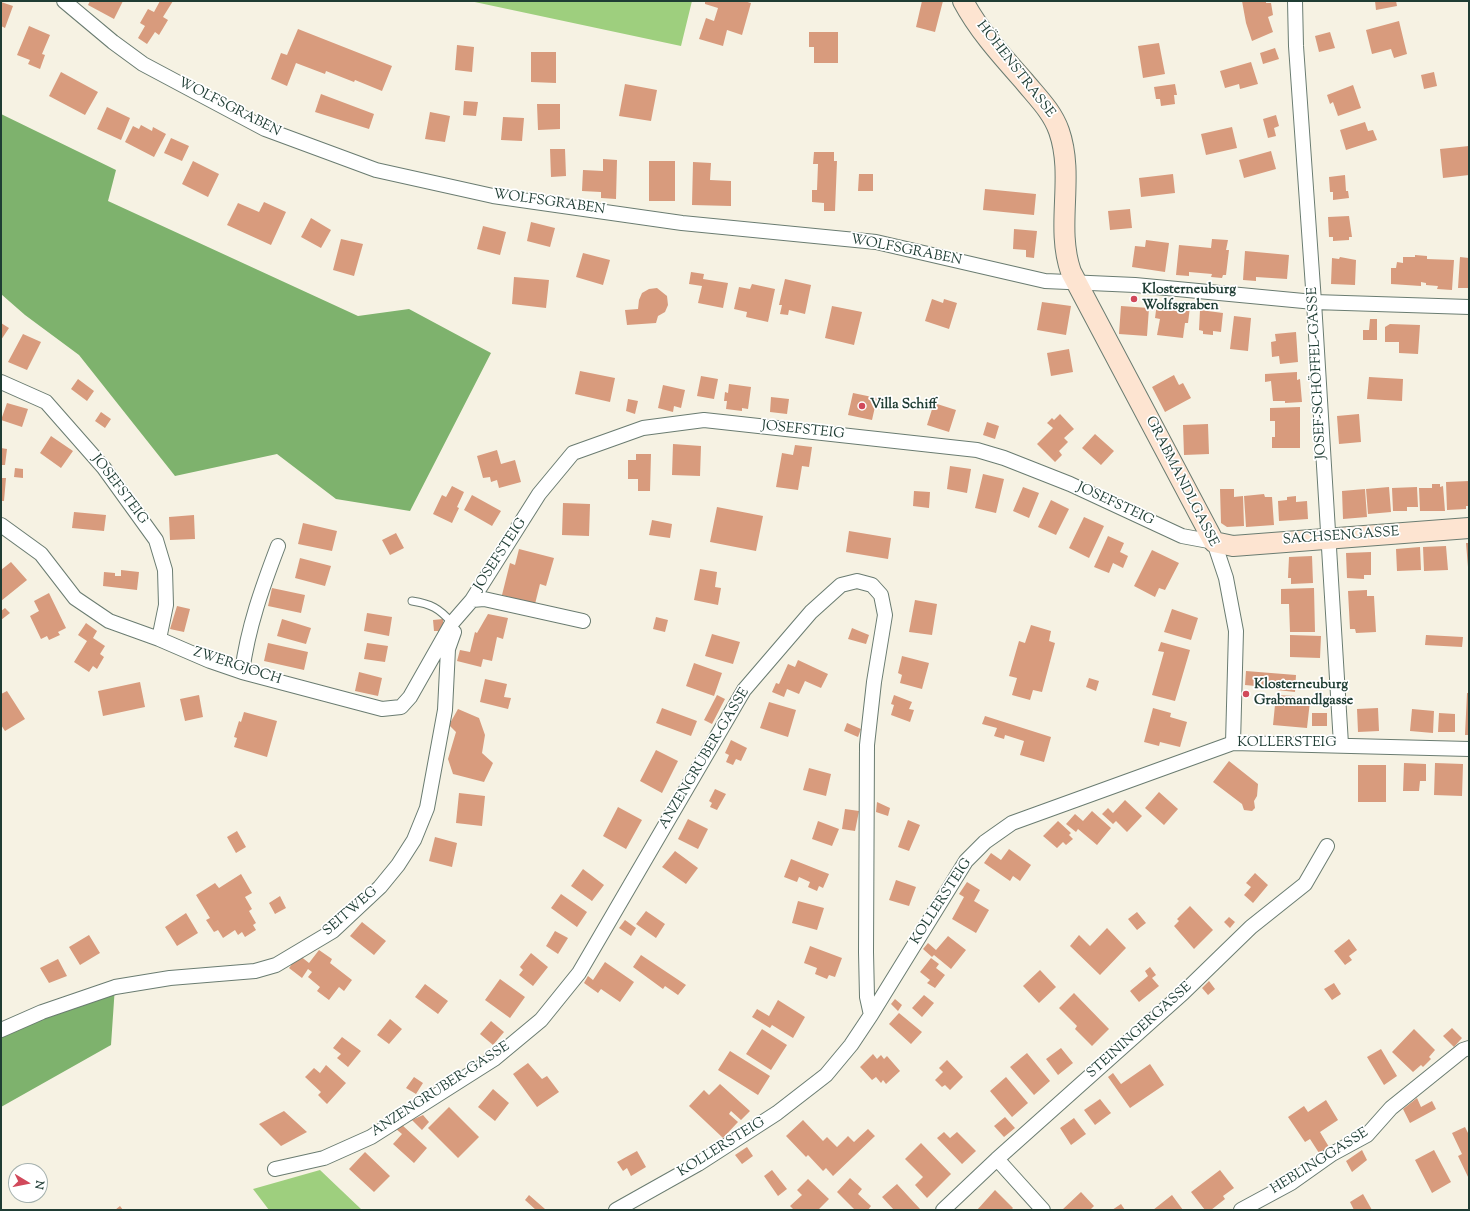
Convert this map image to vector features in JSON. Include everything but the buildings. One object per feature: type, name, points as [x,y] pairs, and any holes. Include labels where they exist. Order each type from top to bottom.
[{"type":"street","name":"WOLFSGRABEN","points":[[64,1],[113,42],[143,64],[265,129],[376,170],[493,196],[682,223],[876,242],[1045,281],[1135,285],[1314,302],[1469,307]]},
{"type":"street","name":"HÖHENSTRASSE","points":[[964,1],[991,42],[1053,116],[1059,131],[1066,165],[1065,245],[1067,259],[1076,283]]},
{"type":"street","name":"JOSEF-SCHÖFFEL-GASSE","points":[[1295,1],[1296,46],[1314,302],[1327,538],[1341,744]]},
{"type":"street","name":"GRABMANDLGASSE","points":[[1076,283],[1214,542],[1226,578],[1236,631],[1233,743]]},
{"type":"street","name":"JOSEFSTEIG","points":[[1,382],[46,402],[104,468],[156,540],[165,570],[166,605],[159,639]]},
{"type":"street","name":"JOSEFSTEIG","points":[[457,618],[472,600],[539,494],[574,454],[643,428],[704,420],[977,450],[1004,458],[1070,484],[1182,536],[1214,542]]},
{"type":"street","name":"ZWERGJOCH","points":[[1,524],[41,554],[75,598],[109,621],[242,672],[382,709],[401,707],[410,697],[457,618]]},
{"type":"street","name":"SACHSENGASSE","points":[[1214,542],[1233,546],[1469,528]]},
{"type":"street","points":[[242,672],[247,638],[260,593],[278,546]]},
{"type":"street","name":"ANZENGRUBER-GASSE","points":[[275,1169],[324,1158],[371,1137],[494,1059],[541,1020],[579,973],[744,690],[811,612],[841,585],[857,581],[872,585],[881,595],[885,615],[874,682],[867,745],[866,952],[867,998],[870,1015]]},
{"type":"street","points":[[472,600],[484,599],[583,621]]},
{"type":"street","name":"SEITWEG","points":[[1,1030],[42,1012],[115,987],[170,978],[255,971],[276,965],[333,932],[380,887],[398,865],[414,840],[427,808],[445,710],[448,649],[457,618]]},
{"type":"street","name":"KOLLERSTEIG","points":[[616,1210],[698,1164],[777,1113],[826,1074],[851,1045],[966,861],[985,842],[1012,823],[1233,743],[1341,744],[1469,749]]},
{"type":"street","name":"STEININGERGASSE","points":[[943,1210],[997,1159],[1183,993],[1251,928],[1305,884],[1327,846]]},
{"type":"street","name":"HEBLINGGASSE","points":[[1241,1210],[1291,1183],[1332,1154],[1367,1135],[1391,1108],[1463,1050],[1469,1048]]},
{"type":"street","points":[[997,1159],[1043,1210]]},
{"type":"lane","points":[[412,601],[430,604],[443,613],[457,618]]},
{"type":"green space","points":[[470,1],[692,1],[681,46]]},
{"type":"green space","points":[[1,114],[116,170],[108,201],[358,316],[409,309],[491,353],[410,511],[336,499],[277,454],[175,476],[79,355],[25,315],[1,294]]},
{"type":"green space","points":[[115,986],[111,1045],[1,1107],[1,1030]]},
{"type":"green space","points":[[320,1170],[362,1210],[269,1210],[253,1189]]},
{"type":"place","name":"Klosterneuburg Wolfsgraben","points":[[1134,299]]},
{"type":"place","name":"Villa Schiff","points":[[862,406]]},
{"type":"place","name":"Klosterneuburg Grabmandlgasse","points":[[1246,694]]}]
